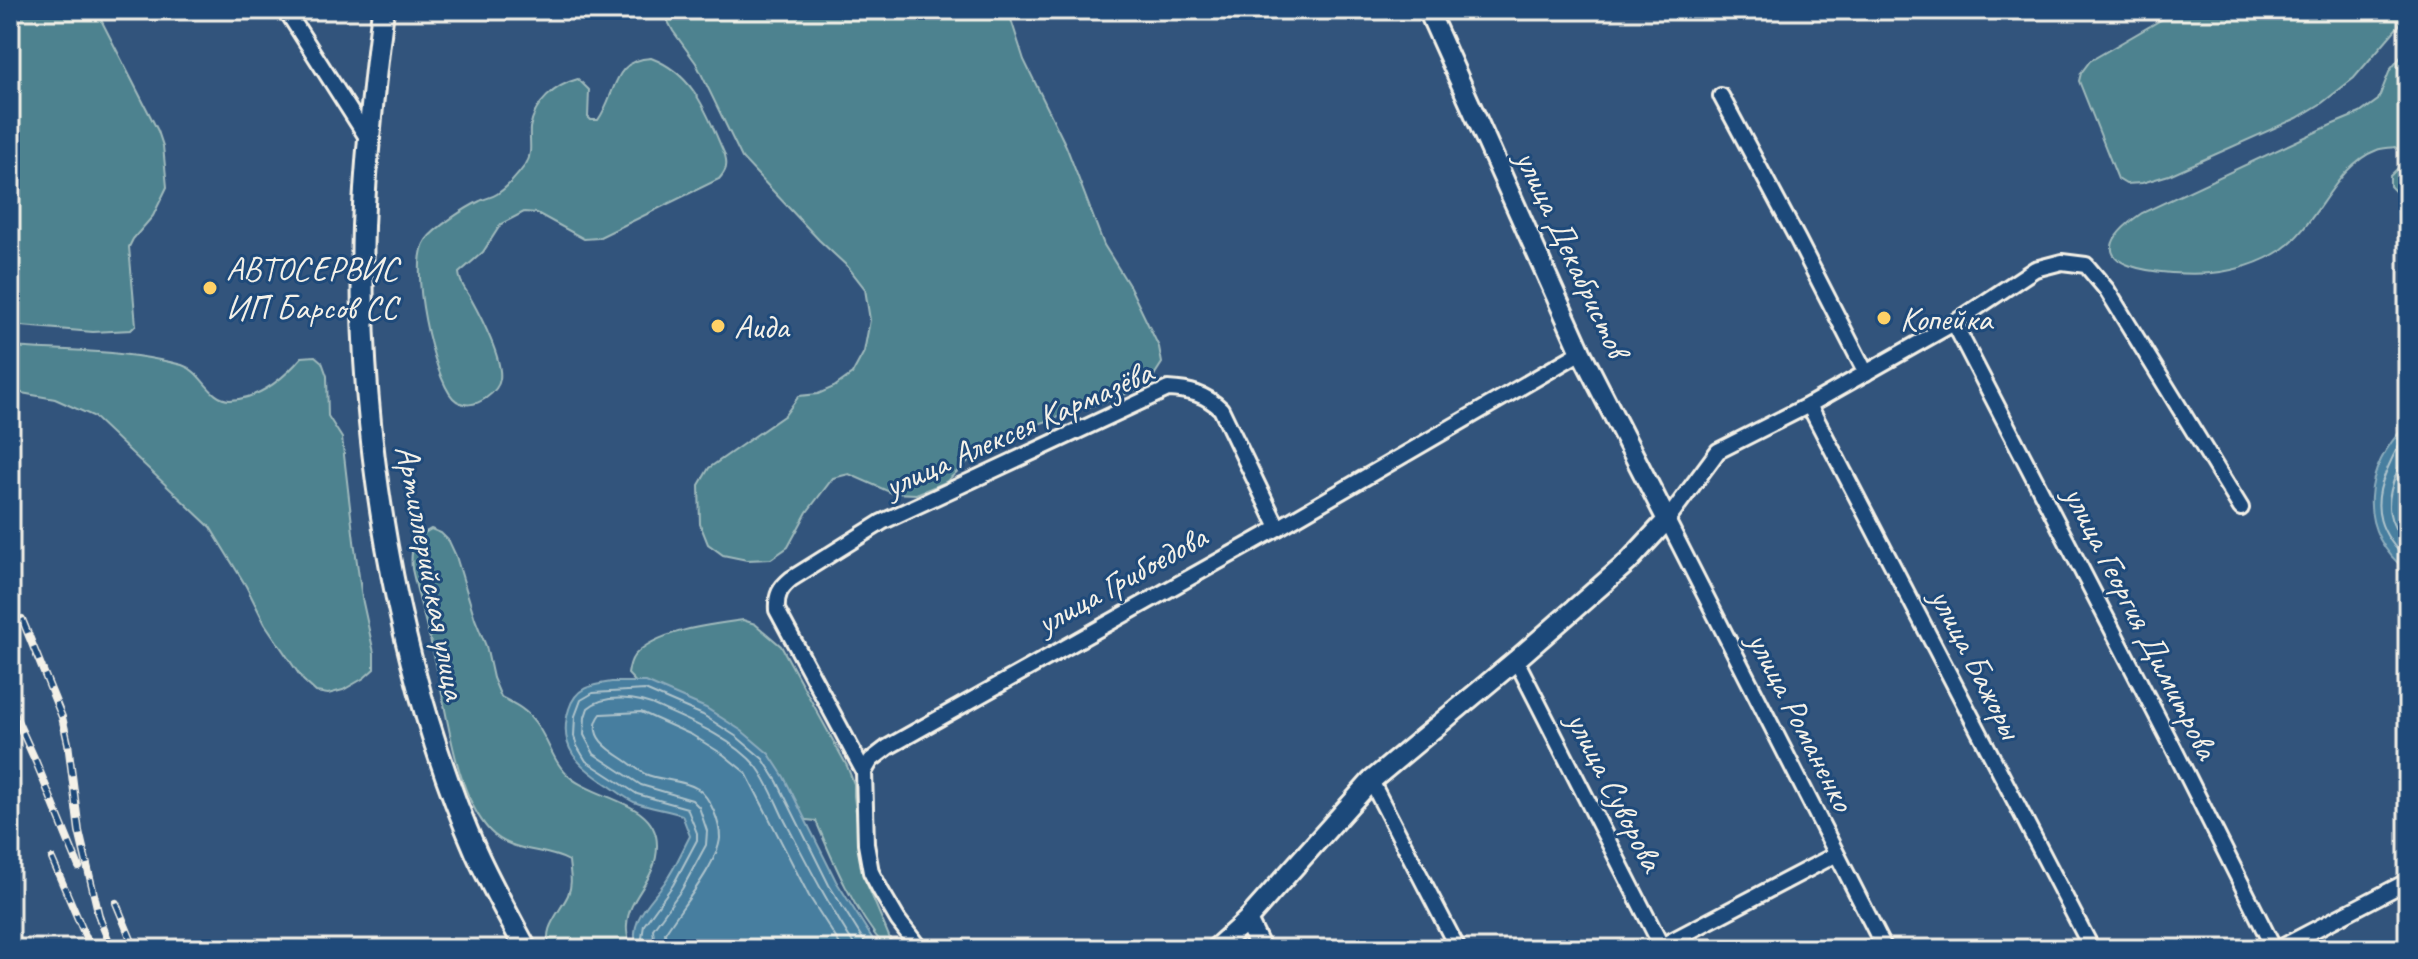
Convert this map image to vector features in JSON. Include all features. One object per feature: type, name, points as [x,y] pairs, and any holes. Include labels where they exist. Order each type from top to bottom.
[{"type":"main road","name":"Артиллерийская улица","points":[[383,10],[368,139],[363,229],[364,331],[379,493],[395,588],[429,723],[477,853],[526,949]]},
{"type":"street","points":[[286,10],[368,139]]},
{"type":"street","name":"улица Декабристов","points":[[1428,10],[1581,352],[1667,520]]},
{"type":"street","points":[[1721,96],[1866,373]]},
{"type":"street","points":[[1215,949],[1247,920],[1371,781],[1628,562],[1667,520],[1718,451],[1809,405],[1954,323],[2035,269],[2062,262],[2086,265],[2096,274],[2241,508]]},
{"type":"street","name":"улица Георгия Димитрова","points":[[1954,323],[2276,949]]},
{"type":"street","name":"улица Грибоедова","points":[[864,772],[871,760],[888,747],[1278,528],[1581,352]]},
{"type":"street","name":"улица Алексея Кармазёва","points":[[864,772],[777,610],[776,599],[791,579],[882,522],[1168,389],[1208,397],[1221,409],[1278,528]]},
{"type":"street","name":"улица Бажоры","points":[[1809,405],[2092,949]]},
{"type":"street","name":"улица Романенко","points":[[1667,520],[1885,949]]},
{"type":"street","name":"улица Суворова","points":[[1516,660],[1660,948]]},
{"type":"street","points":[[864,772],[866,844],[871,872],[898,920],[920,949]]},
{"type":"street","points":[[1371,781],[1458,949]]},
{"type":"street","points":[[1660,948],[1835,855]]},
{"type":"street","points":[[2276,949],[2408,881]]},
{"type":"street","points":[[1247,920],[1261,949]]},
{"type":"green space","points":[[10,10],[96,10],[158,131],[163,146],[167,187],[153,216],[129,247],[136,325],[131,330],[93,332],[10,325]]},
{"type":"green space","points":[[662,10],[1008,10],[1024,60],[1066,146],[1104,245],[1130,287],[1159,347],[1162,363],[1151,380],[1129,393],[1012,433],[974,456],[946,482],[916,494],[892,493],[849,474],[833,478],[807,512],[788,547],[771,559],[747,560],[723,555],[708,544],[700,524],[699,485],[709,468],[785,415],[799,396],[818,394],[852,374],[864,352],[870,320],[865,289],[848,267],[742,158],[696,63]]},
{"type":"green space","points":[[2190,10],[2408,10],[2407,16],[2354,78],[2322,103],[2297,118],[2169,175],[2126,184],[2118,179],[2079,81],[2081,73],[2090,61],[2166,17]]},
{"type":"green space","points":[[2408,48],[2408,205],[2390,186],[2390,176],[2405,161],[2403,154],[2395,147],[2381,149],[2362,158],[2349,169],[2294,239],[2273,255],[2256,262],[2221,272],[2193,274],[2149,270],[2130,266],[2116,258],[2112,247],[2119,232],[2142,213],[2360,113],[2378,100],[2390,70]]},
{"type":"green space","points":[[651,58],[679,75],[698,98],[725,155],[723,173],[719,179],[598,238],[584,239],[537,213],[524,212],[501,224],[483,252],[459,273],[495,350],[499,382],[491,394],[478,402],[465,404],[457,401],[445,386],[425,320],[420,272],[421,253],[426,240],[459,213],[501,191],[516,176],[529,156],[532,119],[547,96],[578,79],[589,90],[588,117],[598,120],[622,71],[638,60]]},
{"type":"green space","points":[[10,347],[118,354],[182,365],[195,373],[216,395],[230,400],[251,396],[270,386],[302,357],[315,356],[322,362],[327,376],[328,416],[342,438],[374,669],[343,690],[328,694],[316,692],[303,680],[265,624],[210,527],[93,416],[55,399],[10,391]]},
{"type":"green space","points":[[431,529],[449,541],[456,556],[501,697],[531,717],[560,766],[571,778],[637,811],[655,831],[656,858],[629,915],[627,931],[631,949],[552,949],[548,935],[552,921],[570,891],[569,861],[518,847],[499,838],[478,815],[468,796],[454,752],[412,569],[414,545],[420,536]]},
{"type":"green space","points":[[743,620],[755,624],[781,646],[847,766],[854,784],[864,877],[891,941],[885,947],[854,903],[816,821],[786,818],[628,674],[634,656],[656,640],[685,630]]},
{"type":"water","points":[[2408,423],[2408,572],[2379,537],[2372,518],[2371,498],[2381,459]]},
{"type":"water","points":[[612,682],[646,682],[706,708],[742,731],[769,754],[784,777],[836,881],[879,949],[638,949],[635,930],[638,921],[669,877],[690,836],[682,815],[631,800],[588,771],[568,745],[566,723],[576,696],[585,688]]},
{"type":"railway","points":[[22,619],[62,717],[79,831],[100,920]]},
{"type":"railway","points":[[10,705],[79,867]]},
{"type":"railway","points":[[52,859],[91,949]]},
{"type":"railway","points":[[116,903],[135,949]]},
{"type":"railway","points":[[97,912],[112,949]]},
{"type":"place","name":"АВТОСЕРВИС ИП Барсов СС","points":[[210,288]]},
{"type":"place","name":"Копейка","points":[[1884,318]]},
{"type":"place","name":"Аида","points":[[718,326]]}]
